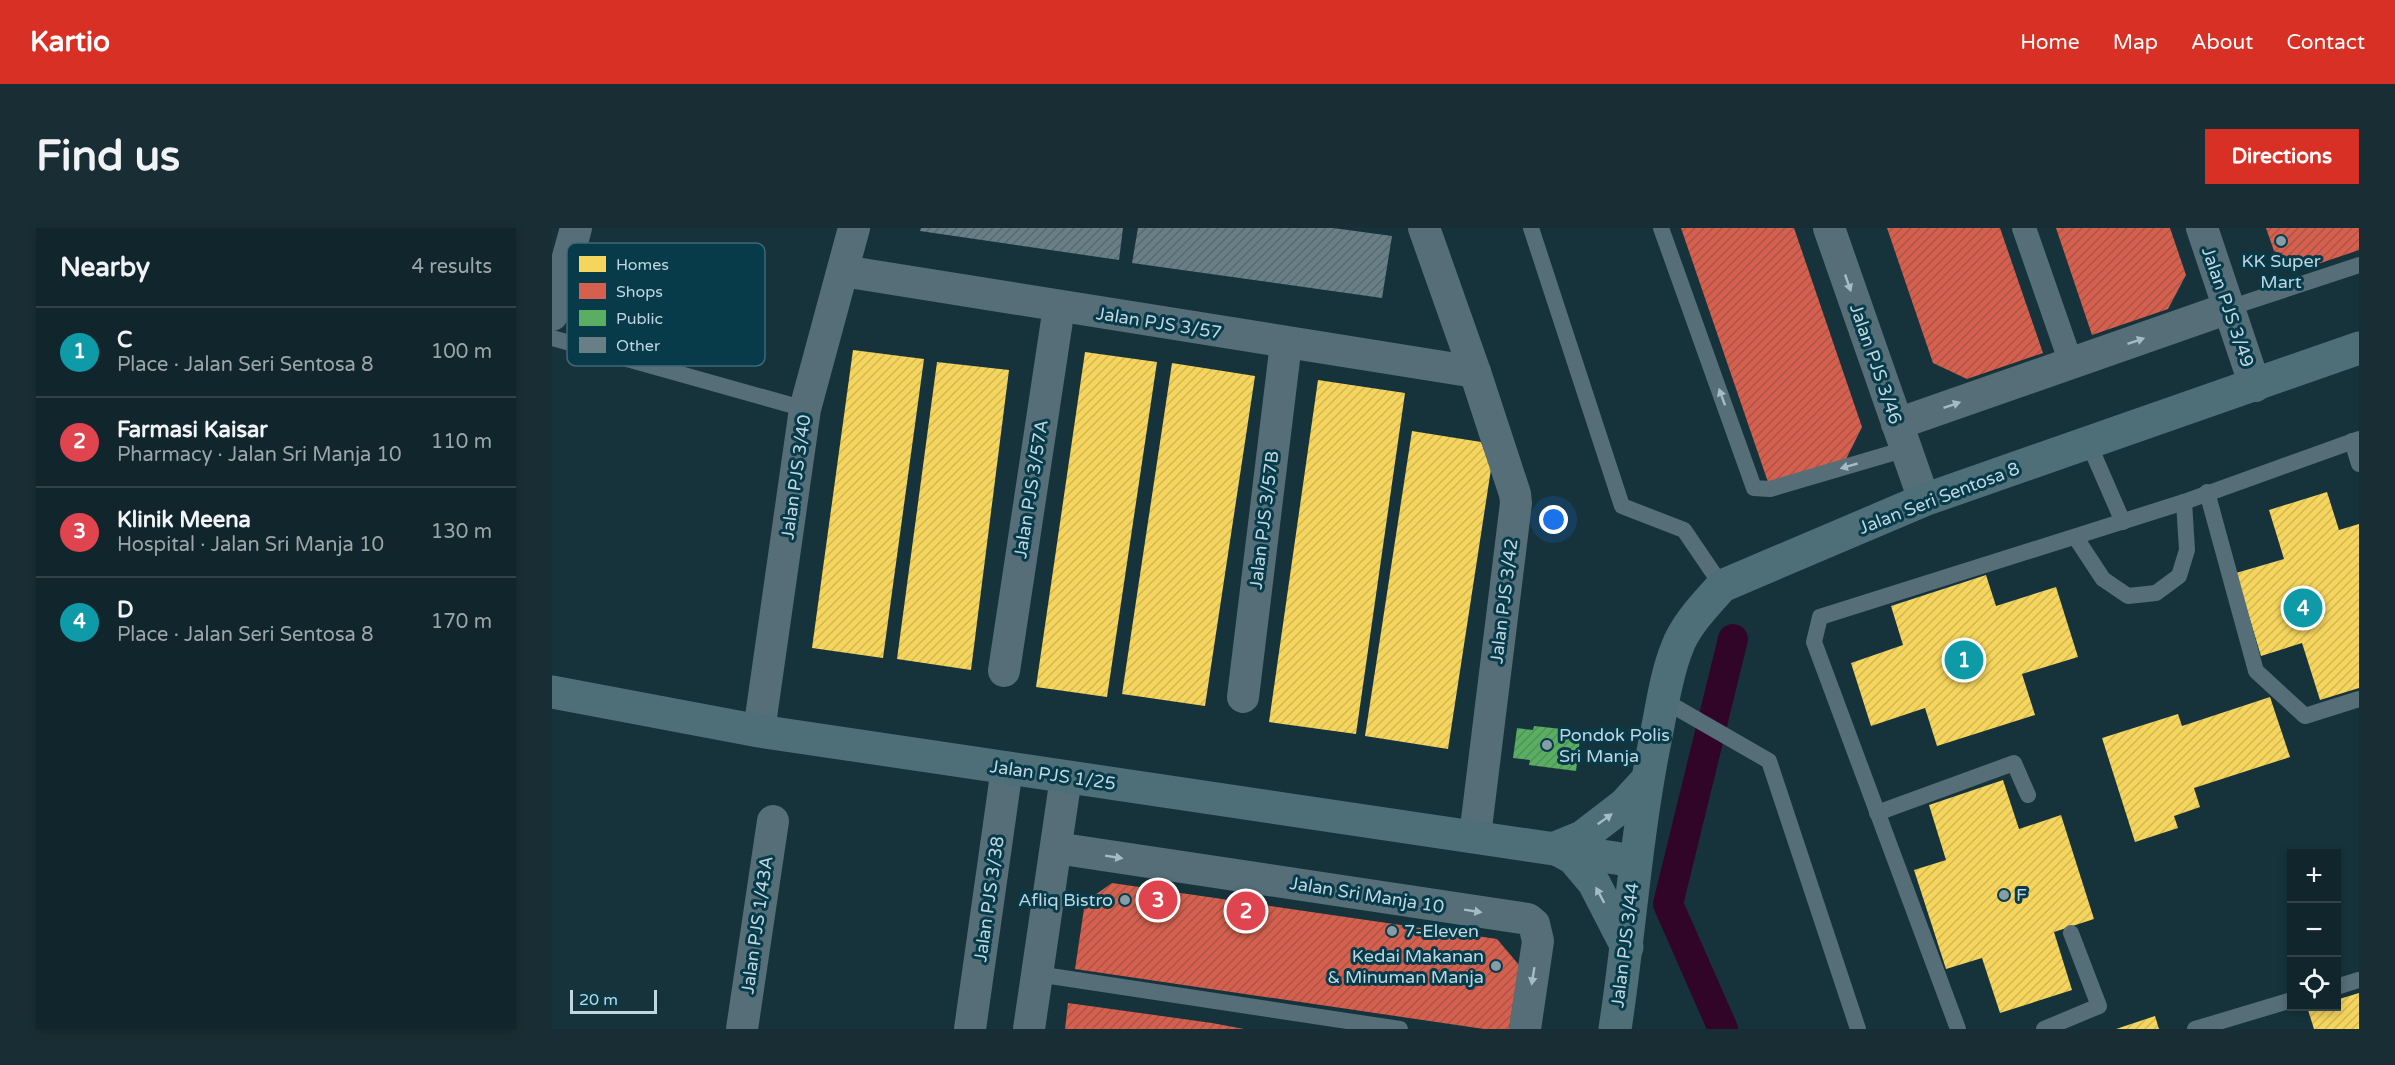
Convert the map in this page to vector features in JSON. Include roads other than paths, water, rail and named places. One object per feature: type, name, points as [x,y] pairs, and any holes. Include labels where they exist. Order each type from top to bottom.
[{"type":"main road","name":"Jalan Seri Sentosa 8","points":[[1647,780],[1663,700],[1677,646],[1699,612],[1722,586],[1924,500],[2359,348]]},
{"type":"main road","name":"Jalan PJS 1/25","points":[[552,692],[759,730],[1635,861]]},
{"type":"main road","points":[[1555,848],[1582,837],[1625,804],[1647,780]]},
{"type":"main road","name":"Jalan PJS 3/44","points":[[1615,1029],[1647,780]]},
{"type":"main road","points":[[1555,848],[1573,858],[1594,883],[1627,947]]},
{"type":"street","name":"Jalan PJS 3/40","points":[[759,730],[805,409],[854,228]]},
{"type":"street","name":"Jalan PJS 3/46","points":[[1829,228],[1924,500]]},
{"type":"street","points":[[2024,228],[2071,363]]},
{"type":"street","name":"Jalan PJS 3/49","points":[[2202,228],[2255,386]]},
{"type":"street","name":"Jalan PJS 3/42","points":[[1426,235],[1475,372],[1516,503],[1475,836]]},
{"type":"street","points":[[552,315],[566,241]]},
{"type":"street","name":"Jalan PJS 3/57","points":[[843,271],[1475,372]]},
{"type":"street","name":"Jalan PJS 3/57A","points":[[1004,671],[1059,307]]},
{"type":"street","points":[[1901,437],[2071,363],[2229,308]]},
{"type":"street","name":"Jalan PJS 3/57B","points":[[1243,697],[1286,343]]},
{"type":"street","name":"Jalan PJS 3/38","points":[[970,1029],[1007,768]]},
{"type":"street","points":[[1029,1029],[1066,777]]},
{"type":"street","name":"Jalan PJS 1/43A","points":[[742,1029],[773,820]]},
{"type":"street","name":"Jalan Sri Manja 10","points":[[1056,848],[1528,919],[1534,924],[1538,940],[1525,1029]]},
{"type":"lane","points":[[1531,228],[1622,506],[1684,530],[1722,586]]},
{"type":"lane","points":[[1661,228],[1754,488],[1770,489],[1901,437]]},
{"type":"lane","points":[[2229,308],[2359,266]]},
{"type":"lane","points":[[552,338],[567,342]]},
{"type":"lane","points":[[652,366],[805,409]]},
{"type":"lane","points":[[1958,1029],[1814,642],[1820,617],[2076,538],[2184,502],[2355,440],[2359,464]]},
{"type":"lane","points":[[2089,444],[2123,522]]},
{"type":"lane","points":[[2207,492],[2256,671],[2305,716],[2359,699]]},
{"type":"lane","points":[[2076,538],[2103,579],[2128,596],[2156,592],[2179,576],[2187,550],[2184,502]]},
{"type":"lane","points":[[1663,700],[1769,761],[1858,1029]]},
{"type":"lane","points":[[1878,813],[2014,763],[2028,795]]},
{"type":"lane","points":[[2044,1029],[2099,1006],[2071,933]]},
{"type":"lane","points":[[1037,974],[1400,1029]]},
{"type":"lane","points":[[2341,986],[2359,980]]},
{"type":"lane","points":[[2195,1029],[2238,1023],[2287,1002]]},
{"type":"waterway","points":[[1723,1029],[1668,904],[1733,639]]},
{"type":"place","name":"KK Super Mart","points":[[2281,241]]},
{"type":"place","name":"D","points":[[2303,608]]},
{"type":"place","name":"C","points":[[1964,660]]},
{"type":"place","name":"Pondok Polis Sri Manja","points":[[1547,745]]},
{"type":"place","name":"F","points":[[2004,895]]},
{"type":"place","name":"Afliq Bistro","points":[[1125,900]]},
{"type":"place","name":"Klinik Meena","points":[[1158,900]]},
{"type":"place","name":"Farmasi Kaisar","points":[[1246,911]]},
{"type":"place","name":"7-Eleven","points":[[1392,931]]},
{"type":"place","name":"Kedai Makanan & Minuman Manja","points":[[1496,966]]}]
